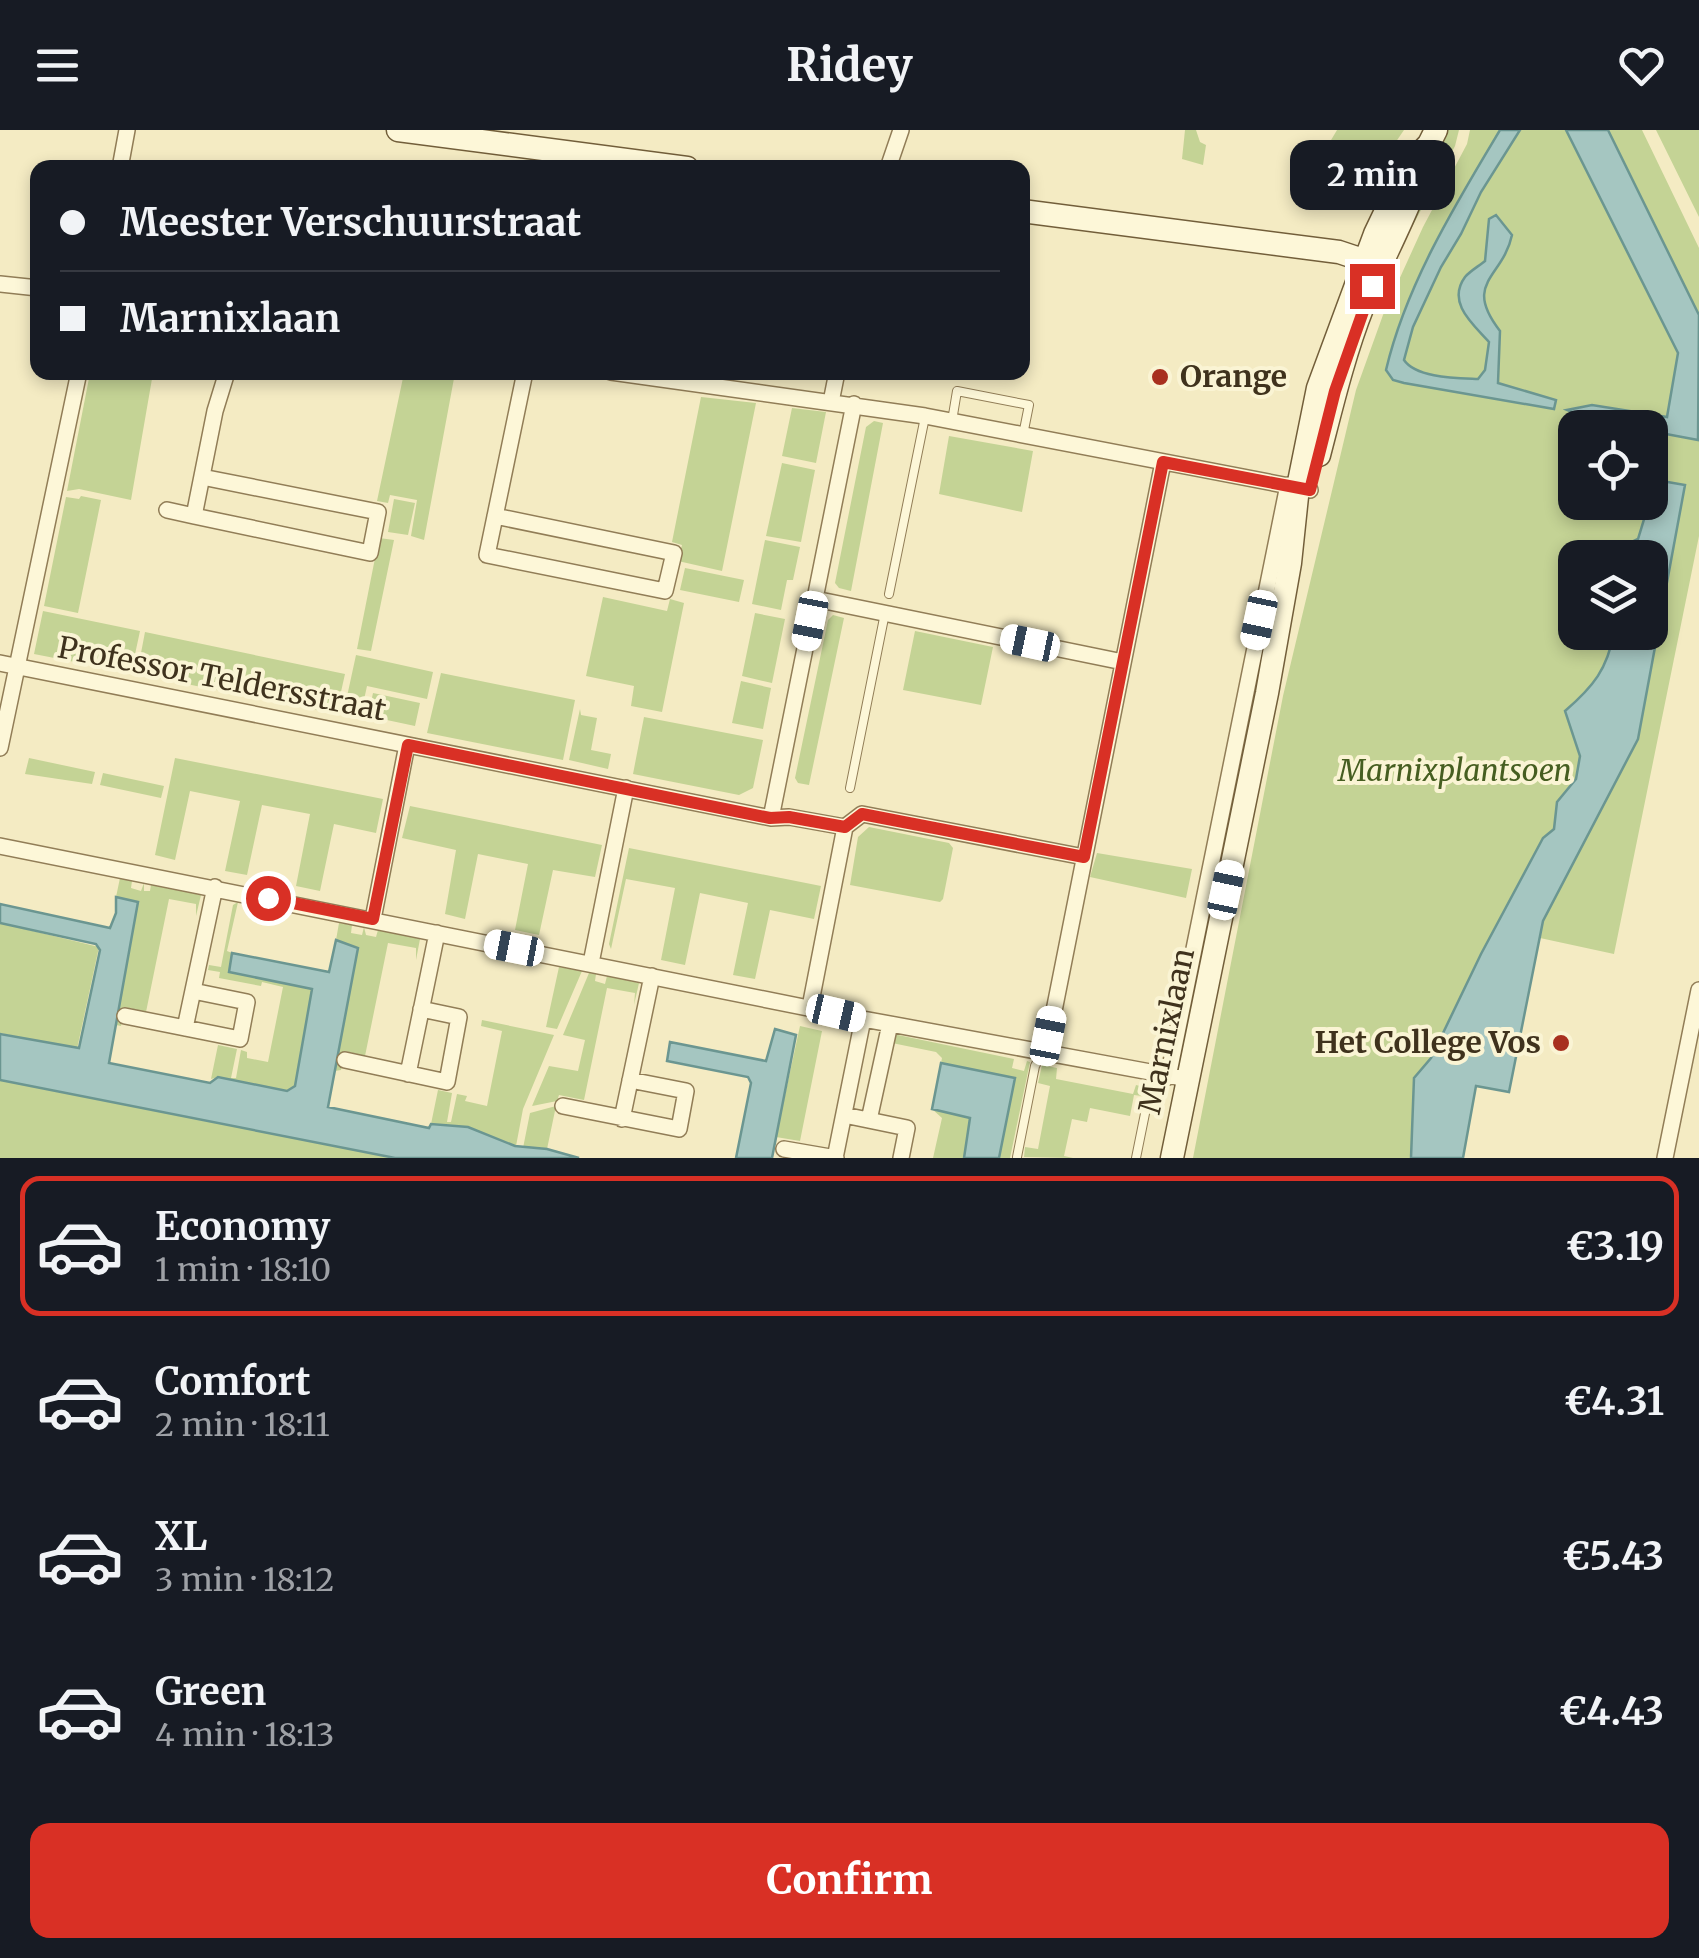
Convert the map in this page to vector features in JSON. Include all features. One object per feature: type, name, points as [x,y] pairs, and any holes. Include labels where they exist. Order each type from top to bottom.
[{"type":"street","points":[[121,160],[127,130]]},
{"type":"street","points":[[398,130],[626,160]]},
{"type":"street","points":[[891,160],[901,130]]},
{"type":"street","name":"Marnixlaan","points":[[1172,1158],[1170,1077],[1298,487],[1335,391],[1373,264],[1422,174],[1432,137]]},
{"type":"street","points":[[1030,212],[1340,252],[1373,264]]},
{"type":"street","points":[[0,284],[30,287]]},
{"type":"street","points":[[0,748],[76,380]]},
{"type":"street","points":[[194,516],[225,380]]},
{"type":"street","points":[[495,516],[674,552],[666,592],[487,555],[522,380]]},
{"type":"street","points":[[705,380],[925,416],[1298,487]]},
{"type":"street","points":[[831,402],[835,380]]},
{"type":"street","points":[[770,818],[854,404]]},
{"type":"street","points":[[1042,1054],[1163,462]]},
{"type":"street","points":[[168,510],[370,553],[378,512],[202,476]]},
{"type":"street","name":"Marnixlaan","points":[[1170,1077],[1290,563],[1298,487]]},
{"type":"street","points":[[815,599],[1123,662]]},
{"type":"street","name":"Professor Teldersstraat","points":[[0,662],[770,818],[789,817],[845,827],[862,814],[1084,857]]},
{"type":"street","points":[[373,919],[408,745]]},
{"type":"street","points":[[591,963],[626,788]]},
{"type":"street","points":[[810,1007],[845,827]]},
{"type":"street","points":[[0,846],[1170,1077]]},
{"type":"street","points":[[185,1028],[216,888]]},
{"type":"street","points":[[408,1074],[437,932]]},
{"type":"street","points":[[622,1118],[652,976]]},
{"type":"street","points":[[1665,1158],[1699,990]]},
{"type":"street","points":[[125,1016],[240,1039],[247,1002],[193,991]]},
{"type":"street","points":[[345,1060],[447,1082],[459,1018],[421,1010]]},
{"type":"street","points":[[784,1150],[835,1158],[863,1019]]},
{"type":"street","points":[[869,1120],[890,1024]]},
{"type":"street","points":[[562,1106],[679,1129],[686,1091],[630,1080]]},
{"type":"street","points":[[844,1115],[907,1128],[901,1158]]},
{"type":"lane","points":[[952,422],[957,391],[975,394],[1029,405],[1023,435]]},
{"type":"lane","points":[[890,594],[925,416]]},
{"type":"lane","points":[[850,788],[886,613]]},
{"type":"lane","points":[[1017,1158],[1035,1066],[1042,1054]]},
{"type":"lane","name":"Marnixlaan","points":[[1136,1158],[1170,1077]]},
{"type":"green space","points":[[1185,130],[1196,130],[1200,142],[1206,145],[1203,165],[1182,159]]},
{"type":"green space","points":[[1337,130],[1404,130],[1378,168],[1324,152]]},
{"type":"green space","points":[[1447,130],[1459,130],[1455,146],[1404,242],[1399,241]]},
{"type":"green space","name":"Marnixplantsoen","points":[[1470,130],[1642,130],[1699,248],[1699,536],[1614,954],[1540,938],[1481,954],[1430,1158],[1193,1158],[1283,696],[1356,390],[1383,315],[1467,144]]},
{"type":"green space","points":[[1656,130],[1699,130],[1699,217]]},
{"type":"green space","points":[[89,380],[152,380],[131,500],[79,489],[67,491]]},
{"type":"green space","points":[[403,380],[454,380],[424,540],[411,536],[417,500],[390,495],[388,503],[377,501]]},
{"type":"green space","points":[[701,397],[756,403],[722,571],[678,561],[682,545],[672,542]]},
{"type":"green space","points":[[792,408],[826,412],[816,463],[782,456]]},
{"type":"green space","points":[[874,421],[883,423],[851,591],[835,583],[866,427]]},
{"type":"green space","points":[[949,436],[1033,451],[1022,512],[939,494]]},
{"type":"green space","points":[[782,463],[815,470],[801,542],[766,536]]},
{"type":"green space","points":[[66,497],[101,500],[78,613],[44,606]]},
{"type":"green space","points":[[394,499],[415,503],[408,535],[388,532]]},
{"type":"green space","points":[[379,538],[394,540],[371,651],[357,649]]},
{"type":"green space","points":[[765,540],[800,547],[781,610],[752,604]]},
{"type":"green space","points":[[685,568],[744,580],[739,602],[680,590]]},
{"type":"green space","points":[[603,597],[667,611],[670,599],[684,603],[662,712],[631,706],[634,686],[586,676]]},
{"type":"green space","points":[[43,611],[140,631],[131,673],[34,654]]},
{"type":"green space","points":[[755,613],[785,619],[772,683],[742,676]]},
{"type":"green space","points":[[833,615],[844,618],[809,785],[798,783],[795,778],[828,620]]},
{"type":"green space","points":[[915,631],[993,647],[981,705],[903,690]]},
{"type":"green space","points":[[145,632],[345,674],[336,714],[137,674]]},
{"type":"green space","points":[[356,655],[433,672],[427,699],[367,686],[360,718],[343,715]]},
{"type":"green space","points":[[441,673],[575,700],[563,760],[427,733]]},
{"type":"green space","points":[[741,681],[771,688],[763,729],[732,723]]},
{"type":"green space","points":[[373,693],[420,703],[415,726],[368,716]]},
{"type":"green space","points":[[580,709],[581,715],[597,718],[591,750],[611,754],[608,769],[569,760]]},
{"type":"green space","points":[[644,717],[763,740],[753,788],[739,795],[633,774]]},
{"type":"green space","points":[[29,758],[95,772],[92,784],[25,774]]},
{"type":"green space","points":[[175,758],[383,799],[376,833],[334,824],[320,891],[296,886],[310,814],[262,805],[247,875],[225,871],[240,801],[190,791],[175,860],[155,855]]},
{"type":"green space","points":[[103,773],[164,786],[161,798],[100,785]]},
{"type":"green space","points":[[410,806],[602,845],[595,877],[553,870],[539,935],[515,930],[528,864],[478,854],[465,919],[445,914],[456,850],[402,838]]},
{"type":"green space","points":[[869,827],[949,843],[953,848],[940,902],[850,885],[858,837]]},
{"type":"green space","points":[[629,848],[821,886],[814,919],[770,910],[755,979],[733,975],[748,903],[700,893],[685,965],[661,960],[675,888],[626,879],[611,949]]},
{"type":"green space","points":[[1097,853],[1192,869],[1186,898],[1090,877]]},
{"type":"green space","points":[[120,878],[132,881],[131,888],[141,891],[144,883],[144,891],[150,891],[151,885],[201,895],[196,916],[196,904],[169,899],[146,1012],[125,1007],[121,1026],[116,1025],[138,902],[116,897]]},
{"type":"green space","points":[[238,902],[227,951],[232,953],[229,972],[312,989],[314,993],[295,1086],[287,1091],[218,1077],[211,1079],[218,1045],[237,1049],[231,1078],[236,1078],[241,1050],[247,1052],[247,1058],[268,1062],[283,987],[219,978],[220,972],[208,970],[209,965],[221,967],[233,905]]},
{"type":"green space","points":[[0,923],[99,947],[77,1049],[0,1033]]},
{"type":"green space","points":[[339,923],[352,925],[351,933],[362,935],[364,927],[366,935],[376,937],[378,930],[420,939],[416,960],[416,948],[388,943],[365,1056],[345,1051],[341,1070],[335,1071],[358,948],[336,940]]},
{"type":"green space","points":[[559,967],[582,971],[557,1029],[546,1027]]},
{"type":"green space","points":[[589,973],[596,974],[595,981],[605,984],[607,976],[639,983],[634,1005],[635,993],[607,988],[584,1100],[559,1095],[557,1101],[532,1106],[549,1066],[578,1071],[585,1040],[563,1035]]},
{"type":"green space","points":[[482,1020],[554,1035],[523,1109],[516,1146],[468,1127],[431,1124],[438,1090],[452,1093],[447,1122],[451,1122],[457,1094],[467,1096],[465,1101],[487,1106],[502,1031],[481,1026]]},
{"type":"green space","points":[[800,1026],[822,1031],[800,1141],[776,1137]]},
{"type":"green space","points":[[893,1034],[1014,1059],[1012,1068],[1024,1071],[1027,1061],[1030,1062],[1010,1158],[999,1158],[1013,1077],[941,1063],[936,1052],[892,1043]]},
{"type":"green space","points":[[1042,1065],[1057,1068],[1056,1079],[1133,1094],[1136,1085],[1144,1087],[1142,1096],[1134,1095],[1130,1116],[1090,1108],[1087,1122],[1072,1119],[1064,1156],[1073,1158],[1024,1157],[1025,1147],[1038,1149],[1050,1086],[1038,1083]]},
{"type":"green space","points":[[0,1080],[395,1158],[0,1158]]},
{"type":"green space","points":[[556,1106],[547,1149],[523,1148],[530,1113]]},
{"type":"green space","points":[[932,1109],[970,1118],[964,1158],[933,1158],[942,1118]]},
{"type":"water","points":[[1500,130],[1520,130],[1441,267],[1413,327],[1404,360],[1427,374],[1449,377],[1478,379],[1485,370],[1489,342],[1464,313],[1459,296],[1465,277],[1485,261],[1489,219],[1496,215],[1512,235],[1485,290],[1489,315],[1500,331],[1498,383],[1556,400],[1554,409],[1404,383],[1393,380],[1386,370],[1419,276]]},
{"type":"water","points":[[1566,130],[1608,130],[1699,315],[1698,440],[1668,434],[1678,353]]},
{"type":"water","points":[[1592,405],[1623,410],[1567,410]]},
{"type":"water","points":[[1668,482],[1685,485],[1668,577],[1668,540],[1638,539],[1644,520],[1668,520]]},
{"type":"water","points":[[1609,650],[1654,650],[1638,739],[1543,921],[1509,1092],[1476,1086],[1463,1158],[1411,1158],[1414,1078],[1431,1058],[1543,838],[1554,829],[1557,802],[1576,779],[1580,756],[1565,711],[1598,676]]},
{"type":"water","points":[[116,897],[138,902],[109,1063],[210,1083],[218,1077],[287,1091],[295,1086],[312,989],[229,972],[232,953],[329,972],[336,940],[358,948],[328,1107],[429,1128],[431,1124],[468,1127],[515,1146],[579,1158],[395,1158],[0,1080],[0,1034],[79,1048],[100,950],[96,944],[0,923],[0,904],[110,928],[116,913]]},
{"type":"water","points":[[775,1029],[796,1035],[772,1158],[736,1158],[751,1083],[748,1077],[667,1061],[670,1042],[766,1061]]},
{"type":"water","points":[[941,1063],[1015,1078],[999,1158],[964,1158],[970,1118],[932,1109]]},
{"type":"place","name":"Orange","points":[[1160,377]]},
{"type":"place","name":"Het College Vos","points":[[1561,1043]]},
{"type":"route","points":[[268,898],[373,919],[408,745],[770,818],[789,817],[845,827],[862,814],[1084,857],[1163,462],[1310,490],[1335,391],[1372,286]]}]
